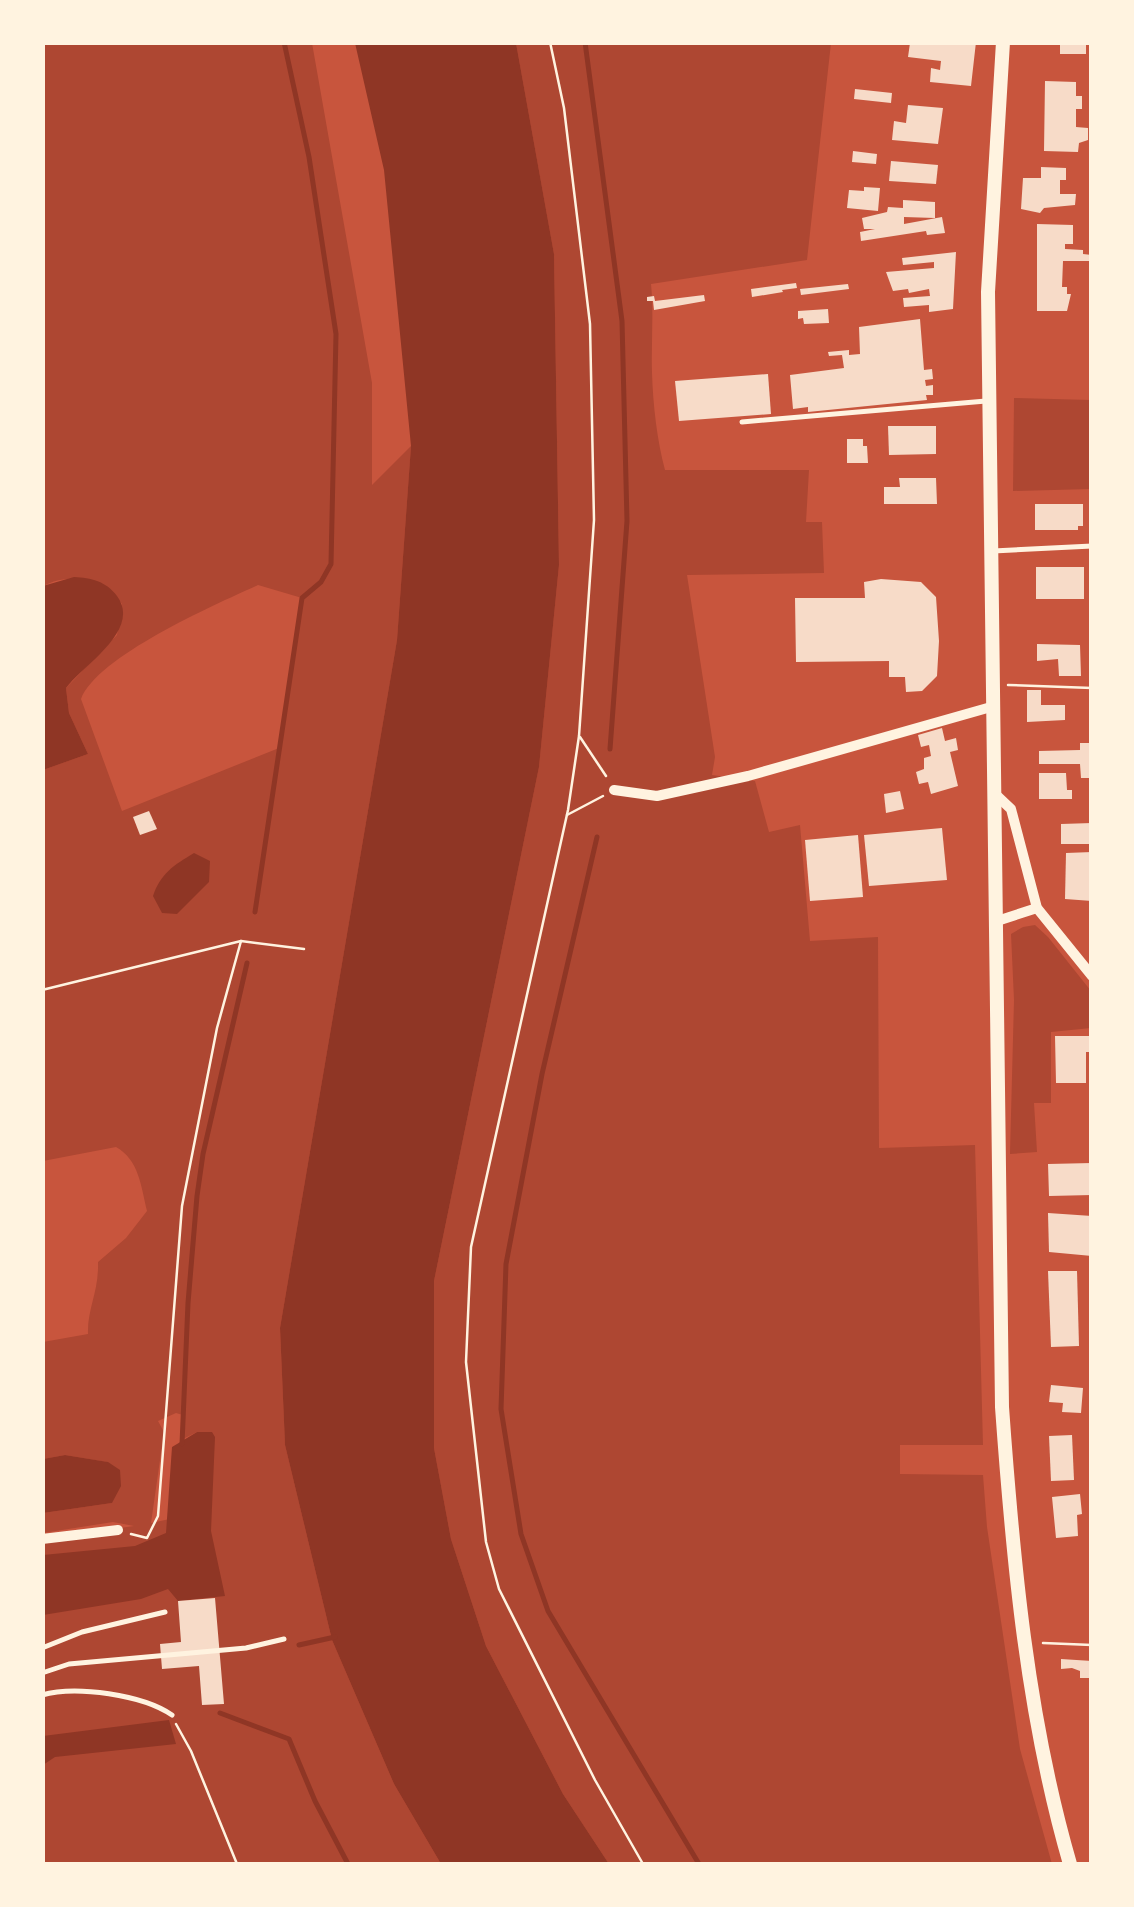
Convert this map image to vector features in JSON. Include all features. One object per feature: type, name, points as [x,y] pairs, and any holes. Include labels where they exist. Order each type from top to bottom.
[{"type":"street","points":[[1002,42],[988,292],[1002,1407],[1015,1578],[1042,1744],[1070,1864]]},
{"type":"street","points":[[614,790],[657,796],[748,776],[991,707]]},
{"type":"street","points":[[992,791],[1010,809],[1037,908],[1092,976]]},
{"type":"street","points":[[994,922],[1037,908]]},
{"type":"street","points":[[42,1539],[118,1530]]},
{"type":"lane","points":[[742,422],[988,401]]},
{"type":"lane","points":[[990,551],[1092,546]]},
{"type":"lane","points":[[42,1648],[82,1632],[165,1612]]},
{"type":"lane","points":[[42,1673],[70,1664],[246,1648],[284,1640]]},
{"type":"lane","points":[[42,1695],[118,1694],[156,1704],[172,1715]]},
{"type":"path","points":[[550,42],[564,108],[590,324],[594,520],[579,736],[567,815],[471,1247],[466,1362],[486,1542],[499,1589],[595,1780],[643,1864]]},
{"type":"path","points":[[990,684],[1092,688]]},
{"type":"path","points":[[567,815],[614,790],[579,736]]},
{"type":"path","points":[[118,1530],[147,1538],[158,1516],[182,1206],[217,1028],[241,941]]},
{"type":"path","points":[[42,990],[241,941],[304,949]]},
{"type":"path","points":[[1025,1642],[1092,1645]]},
{"type":"path","points":[[172,1715],[191,1750],[237,1864]]},
{"type":"shaded area","points":[[42,43],[312,43],[372,383],[372,485],[411,446],[397,640],[280,1328],[285,1445],[332,1640],[394,1784],[441,1864],[43,1864],[43,1539],[134,1526],[113,1522],[43,1533],[43,1513],[112,1503],[107,1462],[65,1455],[43,1459],[43,1342],[88,1334],[98,1262],[126,1238],[147,1211],[134,1166],[116,1147],[43,1161],[43,770],[88,754],[69,713],[66,688],[117,635],[122,604],[107,588],[86,580],[64,579],[43,586]],"holes":[[[258,585],[302,598],[279,748],[122,811],[81,699],[91,683],[133,649]],[[176,1413],[183,1415],[181,1440],[197,1432],[212,1510],[151,1523],[164,1432],[158,1421]]]},
{"type":"shaded area","points":[[355,43],[516,43],[554,254],[559,565],[539,767],[434,1281],[434,1448],[451,1539],[486,1646],[563,1794],[609,1864],[441,1864],[394,1784],[332,1640],[285,1445],[280,1328],[397,640],[411,446],[384,170]]},
{"type":"shaded area","points":[[516,43],[831,43],[807,260],[651,284],[656,422],[665,470],[809,470],[806,522],[822,522],[824,573],[687,575],[715,757],[712,775],[755,781],[769,832],[800,825],[810,941],[878,937],[879,1148],[975,1145],[983,1445],[900,1445],[900,1474],[983,1475],[1020,1749],[1052,1864],[609,1864],[563,1794],[486,1646],[451,1539],[434,1448],[434,1281],[539,767],[559,565],[554,254]]},
{"type":"shaded area","points":[[1014,398],[1091,400],[1091,489],[1013,491]]},
{"type":"shaded area","points":[[74,577],[98,581],[113,591],[123,609],[122,621],[107,646],[66,688],[69,713],[88,754],[43,770],[43,586]]},
{"type":"shaded area","points":[[194,853],[210,861],[209,882],[177,914],[162,913],[153,896],[156,888],[169,871]]},
{"type":"shaded area","points":[[1035,925],[1091,991],[1091,1028],[1051,1032],[1051,1103],[1034,1103],[1037,1152],[1010,1154],[1014,1000],[1011,934]]},
{"type":"shaded area","points":[[197,1432],[212,1432],[215,1437],[211,1531],[225,1596],[178,1601],[168,1589],[141,1599],[43,1615],[43,1555],[135,1546],[166,1533],[172,1447]]},
{"type":"shaded area","points":[[65,1455],[108,1462],[120,1470],[121,1486],[112,1503],[43,1513],[43,1459]]},
{"type":"shaded area","points":[[169,1720],[176,1744],[55,1757],[43,1765],[43,1736]]},
{"type":"building","points":[[976,42],[971,86],[930,82],[931,68],[940,70],[941,61],[908,57],[910,43]]},
{"type":"building","points":[[1060,42],[1086,42],[1086,54],[1060,54]]},
{"type":"building","points":[[1045,81],[1076,82],[1076,96],[1082,96],[1082,109],[1076,109],[1076,127],[1088,128],[1088,140],[1079,143],[1078,152],[1044,151]]},
{"type":"building","points":[[855,89],[892,93],[891,103],[854,99]]},
{"type":"building","points":[[908,105],[943,108],[938,144],[892,140],[894,121],[906,123]]},
{"type":"building","points":[[853,151],[877,154],[876,164],[852,162]]},
{"type":"building","points":[[891,161],[938,165],[936,184],[889,181]]},
{"type":"building","points":[[1041,167],[1066,168],[1066,180],[1060,180],[1060,194],[1076,194],[1075,205],[1044,208],[1040,213],[1021,209],[1023,178],[1041,178]]},
{"type":"building","points":[[864,187],[880,188],[878,211],[847,208],[849,190],[864,191]]},
{"type":"building","points":[[903,200],[935,202],[935,218],[904,217],[904,224],[942,217],[945,233],[927,235],[926,231],[861,241],[860,232],[875,229],[864,229],[862,218],[887,212],[888,207],[903,208]]},
{"type":"building","points":[[1037,224],[1073,225],[1073,244],[1065,244],[1065,249],[1092,255],[1092,261],[1063,261],[1062,287],[1067,287],[1067,294],[1071,294],[1067,311],[1037,311]]},
{"type":"building","points":[[956,252],[953,309],[929,312],[929,305],[904,307],[903,298],[930,296],[929,289],[893,291],[886,272],[934,268],[934,262],[903,265],[902,258]]},
{"type":"building","points":[[796,283],[797,288],[752,297],[751,289]]},
{"type":"building","points":[[848,284],[849,289],[801,295],[800,289]]},
{"type":"building","points":[[704,295],[705,301],[654,310],[653,301],[647,301],[647,297],[654,296],[655,301]]},
{"type":"building","points":[[828,309],[829,323],[804,324],[803,318],[798,319],[798,311]]},
{"type":"building","points":[[920,319],[924,370],[932,369],[933,379],[925,380],[926,386],[933,385],[933,395],[926,395],[927,400],[808,412],[808,407],[793,409],[790,375],[844,368],[842,355],[829,356],[828,352],[849,350],[849,355],[860,354],[859,327]]},
{"type":"building","points":[[768,374],[771,414],[679,421],[675,381]]},
{"type":"building","points":[[888,426],[936,426],[936,454],[889,455]]},
{"type":"building","points":[[847,439],[863,439],[868,463],[847,463]]},
{"type":"building","points":[[899,478],[936,478],[937,504],[884,504],[884,487],[900,487]]},
{"type":"building","points":[[1035,504],[1083,504],[1083,526],[1078,526],[1078,530],[1035,530]]},
{"type":"building","points":[[1036,567],[1084,567],[1084,599],[1036,599]]},
{"type":"building","points":[[864,582],[921,582],[936,597],[937,676],[922,691],[906,692],[905,677],[889,677],[889,661],[796,662],[795,598],[865,598]]},
{"type":"building","points":[[1037,644],[1080,645],[1081,676],[1059,676],[1058,659],[1037,661]]},
{"type":"building","points":[[1027,690],[1041,690],[1041,705],[1065,705],[1065,720],[1027,722]]},
{"type":"building","points":[[942,728],[945,741],[956,738],[958,750],[950,752],[958,786],[931,794],[928,782],[919,784],[916,772],[924,769],[924,758],[931,756],[929,745],[921,747],[918,735]]},
{"type":"building","points":[[1080,743],[1092,743],[1092,778],[1081,778],[1080,764],[1039,764],[1039,751],[1080,750]]},
{"type":"building","points":[[1039,773],[1066,773],[1072,799],[1039,799]]},
{"type":"building","points":[[900,791],[904,809],[886,813],[884,794]]},
{"type":"building","points":[[149,811],[157,829],[140,835],[133,817]]},
{"type":"building","points":[[1092,823],[1092,844],[1061,844],[1061,824]]},
{"type":"building","points":[[942,828],[947,880],[869,886],[864,835]]},
{"type":"building","points":[[858,835],[863,897],[810,901],[805,840]]},
{"type":"building","points":[[1092,852],[1092,901],[1065,899],[1066,853]]},
{"type":"building","points":[[1055,1036],[1092,1036],[1092,1052],[1086,1052],[1086,1083],[1056,1083]]},
{"type":"building","points":[[1092,1163],[1092,1195],[1049,1196],[1048,1164]]},
{"type":"building","points":[[1048,1213],[1092,1216],[1092,1256],[1049,1252]]},
{"type":"building","points":[[1048,1271],[1077,1271],[1079,1346],[1051,1347]]},
{"type":"building","points":[[1051,1385],[1083,1388],[1081,1413],[1062,1412],[1063,1403],[1049,1402]]},
{"type":"building","points":[[1072,1435],[1074,1480],[1051,1481],[1049,1436]]},
{"type":"building","points":[[1080,1494],[1078,1536],[1056,1538],[1052,1497]]},
{"type":"building","points":[[215,1598],[224,1704],[202,1705],[199,1666],[162,1669],[160,1644],[181,1642],[178,1601]]},
{"type":"building","points":[[1061,1659],[1092,1661],[1092,1678],[1080,1678],[1080,1671],[1072,1668],[1061,1669]]},
{"type":"waterway","points":[[255,912],[302,598],[321,582],[331,564],[336,334],[309,157],[284,42]]},
{"type":"waterway","points":[[585,42],[622,321],[627,521],[610,749]]},
{"type":"waterway","points":[[597,837],[542,1074],[506,1264],[501,1409],[521,1534],[548,1611],[699,1864]]},
{"type":"waterway","points":[[182,1444],[197,1196],[247,963]]},
{"type":"waterway","points":[[299,1645],[335,1637]]},
{"type":"waterway","points":[[220,1713],[289,1739],[348,1864]]}]
